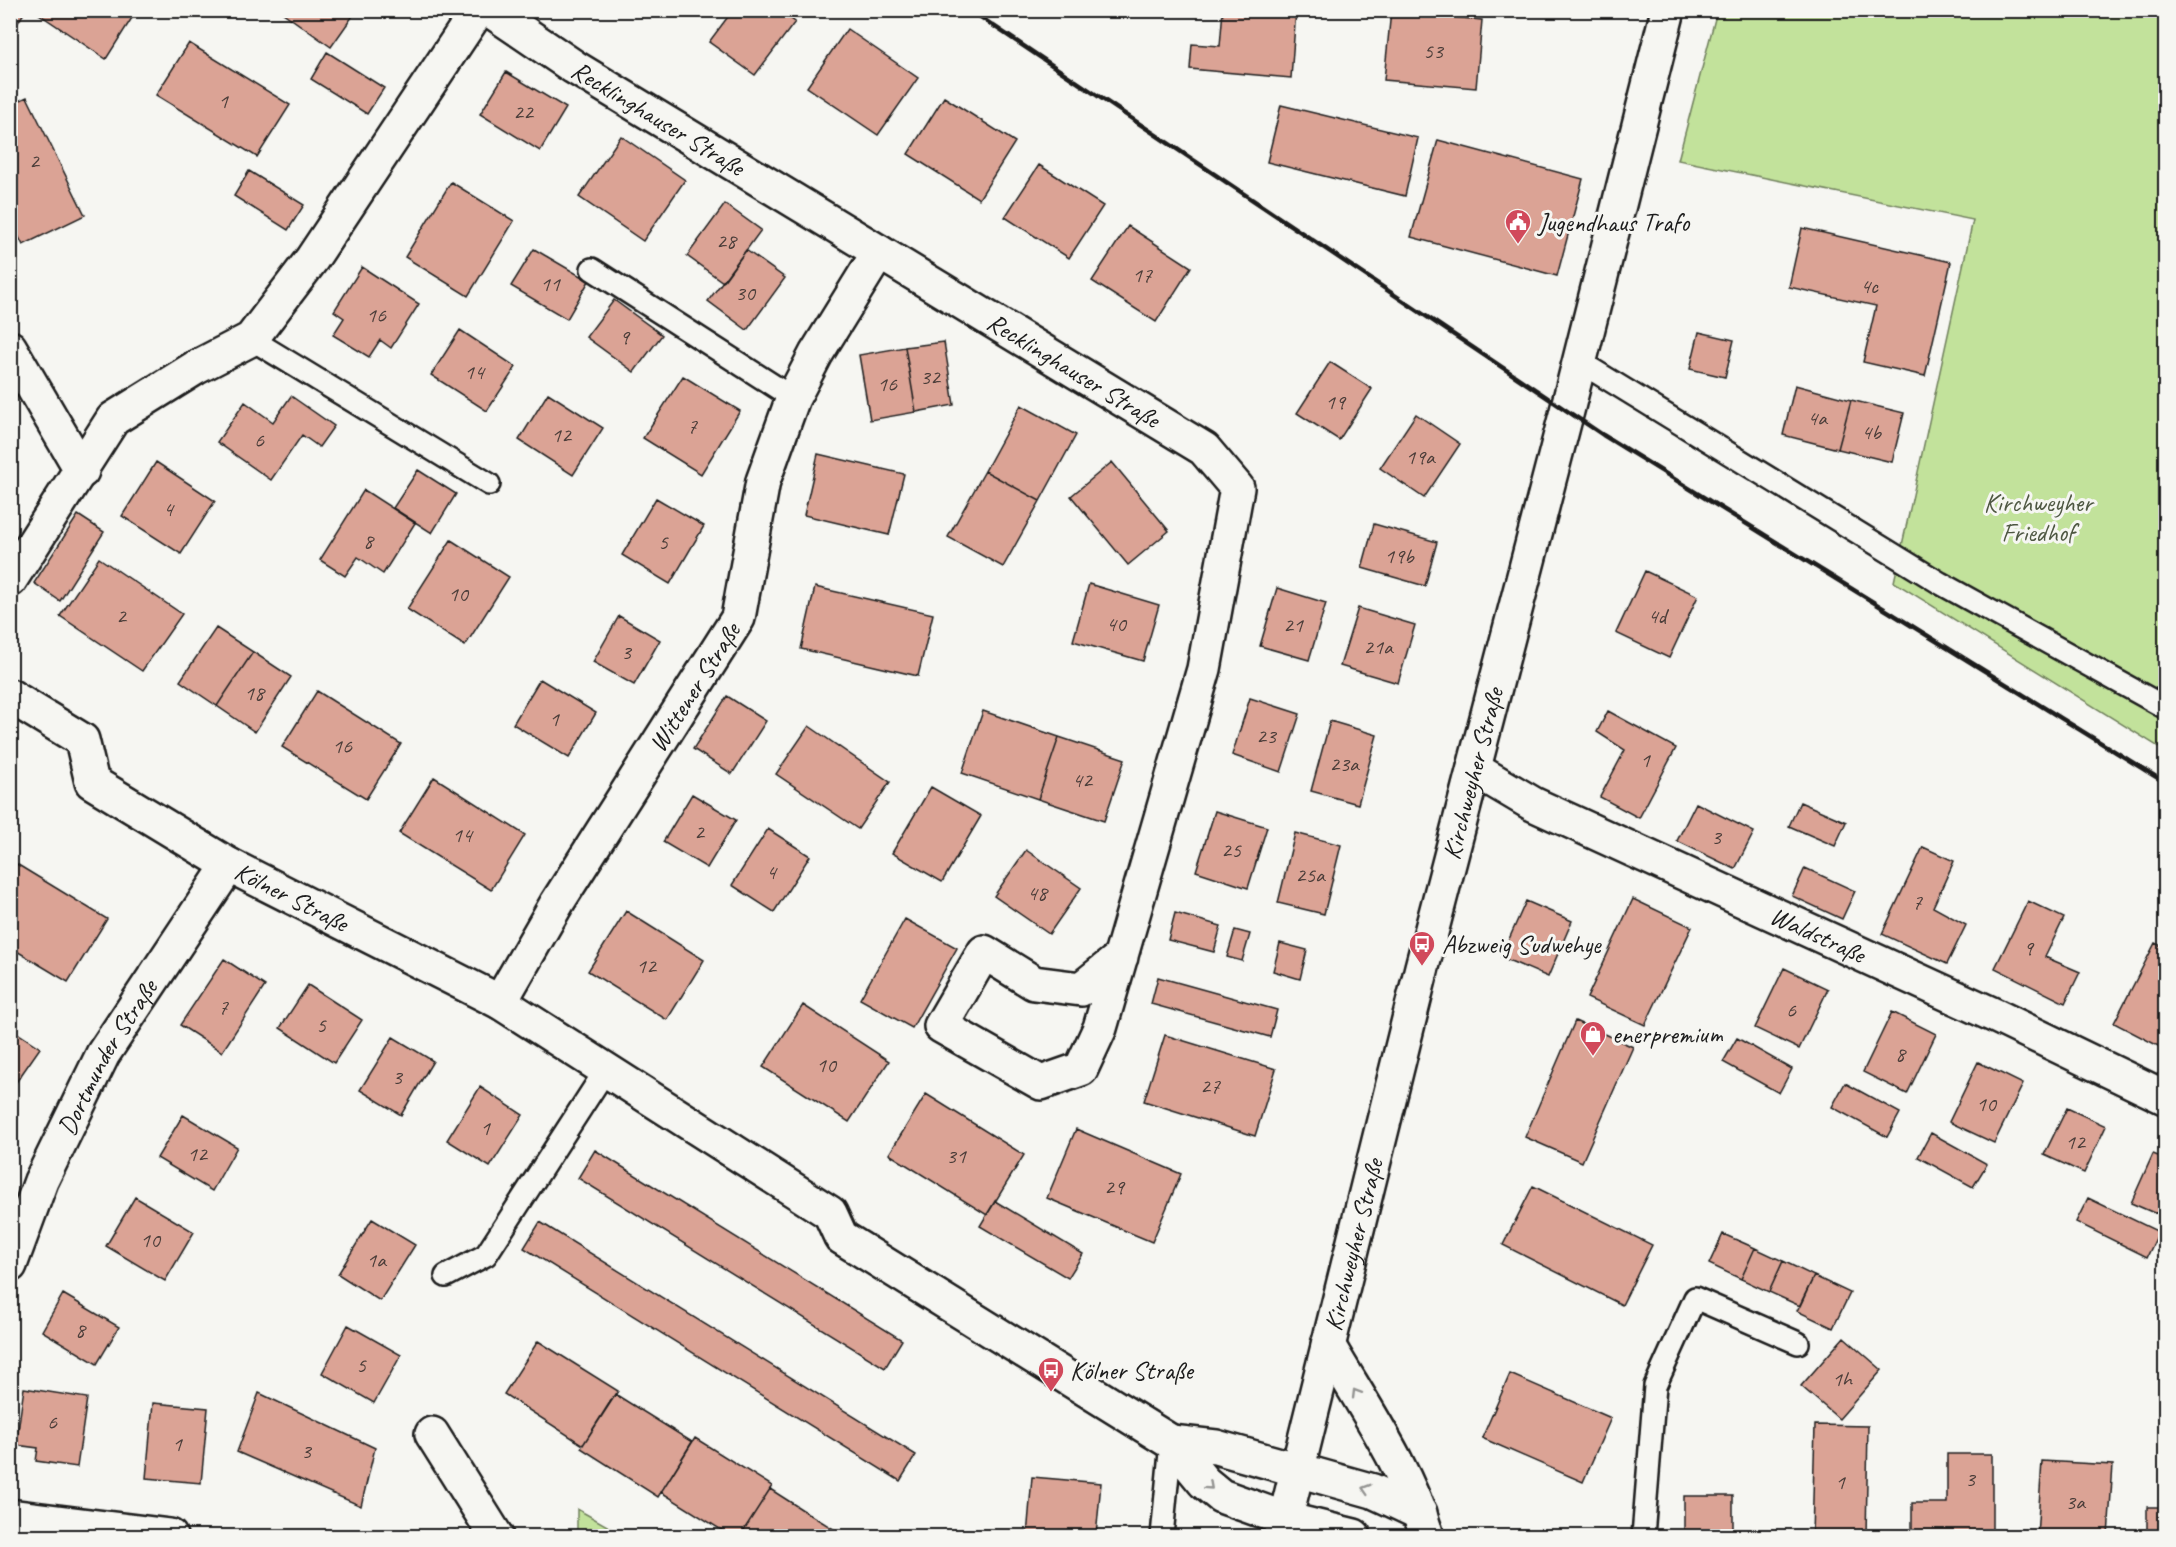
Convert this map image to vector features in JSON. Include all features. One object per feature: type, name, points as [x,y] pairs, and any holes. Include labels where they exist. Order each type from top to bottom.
[{"type":"street","points":[[10,580],[82,471],[113,419],[195,368],[251,339],[312,259],[478,10]]},
{"type":"street","name":"Recklinghauser Straße","points":[[490,10],[574,67],[1204,448],[1236,488],[1204,669],[1121,957],[1100,1028],[1081,1069],[1041,1083],[940,1026],[984,952],[1034,983],[1081,989],[1121,957]]},
{"type":"street","name":"Kirchweyher Straße","points":[[1283,1528],[1422,967],[1580,362],[1668,10]]},
{"type":"street","name":"Wittener Straße","points":[[500,1002],[557,903],[738,618],[763,481],[792,398],[816,354],[879,252]]},
{"type":"street","points":[[10,348],[82,471]]},
{"type":"street","name":"Kölner Straße","points":[[10,696],[82,740],[92,783],[229,866],[500,1002],[830,1213],[842,1237],[1171,1442],[1204,1482],[1221,1496],[1283,1528],[1354,1536]]},
{"type":"street","name":"Waldstraße","points":[[1474,769],[1533,804],[1996,1016],[2166,1098]]},
{"type":"street","name":"Dortmunder Straße","points":[[10,1265],[41,1180],[103,1054],[229,866]]},
{"type":"street","points":[[1328,1345],[1394,1456],[1423,1525]]},
{"type":"street","points":[[432,1434],[496,1536]]},
{"type":"street","name":"Kölner Straße","points":[[1171,1442],[1216,1447],[1373,1491],[1423,1525]]},
{"type":"street","points":[[10,1516],[170,1536]]},
{"type":"lane","points":[[592,269],[792,398]]},
{"type":"lane","points":[[251,339],[489,484]]},
{"type":"lane","points":[[1580,362],[1940,582],[2166,708]]},
{"type":"lane","points":[[446,1276],[486,1255],[605,1071]]},
{"type":"lane","points":[[1643,1536],[1655,1386],[1695,1298],[1798,1343]]},
{"type":"lane","points":[[1162,1536],[1171,1442]]},
{"type":"green space","name":"Kirchweyher Friedhof","points":[[1717,11],[2165,11],[2165,751],[1894,582],[1973,220],[1678,160]]},
{"type":"green space","points":[[577,1509],[625,1536],[577,1536]]},
{"type":"building","points":[[10,10],[26,10],[13,30],[10,28]]},
{"type":"building","points":[[33,10],[137,10],[106,59]]},
{"type":"building","points":[[279,10],[357,10],[331,47]]},
{"type":"building","points":[[733,10],[779,10],[795,22],[755,75],[709,42]]},
{"type":"building","points":[[1223,10],[1296,10],[1291,78],[1190,69],[1192,44],[1220,46]]},
{"type":"building","points":[[1391,11],[1482,20],[1476,88],[1384,80]]},
{"type":"building","points":[[847,29],[918,78],[878,135],[807,87]]},
{"type":"building","points":[[189,43],[290,105],[257,157],[156,95]]},
{"type":"building","points":[[327,52],[384,88],[367,114],[311,79]]},
{"type":"building","points":[[506,72],[566,108],[540,151],[480,114]]},
{"type":"building","points":[[27,97],[85,215],[23,245],[10,220],[10,105]]},
{"type":"building","points":[[944,97],[1015,142],[979,199],[908,154]]},
{"type":"building","points":[[1281,105],[1418,138],[1405,196],[1267,162]]},
{"type":"building","points":[[621,136],[685,180],[643,241],[579,197]]},
{"type":"building","points":[[1438,140],[1583,179],[1557,276],[1411,237]]},
{"type":"building","points":[[1039,165],[1103,206],[1069,258],[1005,217]]},
{"type":"building","points":[[249,171],[304,205],[288,230],[234,196]]},
{"type":"building","points":[[451,182],[514,221],[468,296],[405,257]]},
{"type":"building","points":[[725,204],[761,230],[723,282],[687,256]]},
{"type":"building","points":[[1128,226],[1191,267],[1156,322],[1092,281]]},
{"type":"building","points":[[1802,228],[1951,262],[1925,376],[1863,362],[1876,306],[1789,287]]},
{"type":"building","points":[[534,249],[589,281],[567,319],[511,286]]},
{"type":"building","points":[[746,250],[785,278],[747,330],[708,301]]},
{"type":"building","points":[[362,267],[419,304],[391,348],[380,340],[369,357],[333,335],[344,318],[334,311]]},
{"type":"building","points":[[614,300],[662,335],[634,372],[586,337]]},
{"type":"building","points":[[460,330],[516,367],[487,411],[431,375]]},
{"type":"building","points":[[1699,332],[1734,340],[1725,377],[1690,369]]},
{"type":"building","points":[[944,342],[954,405],[916,412],[905,347]]},
{"type":"building","points":[[905,347],[916,412],[870,420],[859,355]]},
{"type":"building","points":[[1330,362],[1372,389],[1339,440],[1297,413]]},
{"type":"building","points":[[683,376],[740,411],[701,474],[643,438]]},
{"type":"building","points":[[1795,385],[1851,400],[1838,449],[1783,435]]},
{"type":"building","points":[[548,393],[603,428],[573,475],[519,440]]},
{"type":"building","points":[[291,396],[334,426],[319,447],[302,435],[271,480],[217,442],[245,402],[273,422]]},
{"type":"building","points":[[1851,400],[1904,413],[1892,462],[1838,449]]},
{"type":"building","points":[[1021,405],[1076,435],[1040,501],[985,471]]},
{"type":"building","points":[[1416,414],[1460,444],[1424,498],[1380,468]]},
{"type":"building","points":[[818,454],[904,474],[889,535],[804,515]]},
{"type":"building","points":[[156,462],[215,501],[181,554],[122,516]]},
{"type":"building","points":[[1112,462],[1169,531],[1128,565],[1071,496]]},
{"type":"building","points":[[418,470],[456,494],[432,533],[393,508]]},
{"type":"building","points":[[985,471],[1040,501],[1003,567],[948,537]]},
{"type":"building","points":[[364,490],[415,523],[383,574],[358,557],[345,576],[320,560]]},
{"type":"building","points":[[656,498],[704,526],[670,584],[622,555]]},
{"type":"building","points":[[78,515],[104,532],[60,601],[34,583]]},
{"type":"building","points":[[1374,524],[1437,542],[1425,586],[1362,568]]},
{"type":"building","points":[[451,540],[509,577],[465,646],[407,609]]},
{"type":"building","points":[[99,558],[182,614],[142,671],[60,616]]},
{"type":"building","points":[[1645,571],[1698,596],[1669,658],[1616,633]]},
{"type":"building","points":[[1089,584],[1159,605],[1143,661],[1073,641]]},
{"type":"building","points":[[815,587],[933,614],[918,676],[801,649]]},
{"type":"building","points":[[1277,588],[1326,603],[1309,660],[1260,646]]},
{"type":"building","points":[[1358,608],[1415,625],[1398,683],[1340,666]]},
{"type":"building","points":[[619,616],[660,640],[634,685],[593,662]]},
{"type":"building","points":[[216,628],[253,652],[217,706],[180,681]]},
{"type":"building","points":[[253,652],[291,677],[255,732],[217,706]]},
{"type":"building","points":[[540,679],[596,713],[569,758],[513,724]]},
{"type":"building","points":[[317,691],[401,744],[366,799],[282,747]]},
{"type":"building","points":[[727,696],[766,721],[732,774],[693,749]]},
{"type":"building","points":[[1250,698],[1300,714],[1281,772],[1232,755]]},
{"type":"building","points":[[983,711],[1059,737],[1038,799],[962,773]]},
{"type":"building","points":[[1608,711],[1676,748],[1639,818],[1600,797],[1625,750],[1597,732]]},
{"type":"building","points":[[1330,721],[1377,735],[1358,804],[1311,791]]},
{"type":"building","points":[[809,726],[890,782],[858,829],[776,774]]},
{"type":"building","points":[[1059,737],[1125,759],[1104,821],[1038,799]]},
{"type":"building","points":[[434,777],[525,835],[491,890],[399,833]]},
{"type":"building","points":[[931,787],[981,816],[942,882],[892,853]]},
{"type":"building","points":[[692,794],[736,820],[707,868],[663,842]]},
{"type":"building","points":[[1800,802],[1846,822],[1835,846],[1789,826]]},
{"type":"building","points":[[1696,803],[1754,832],[1735,869],[1677,841]]},
{"type":"building","points":[[1215,811],[1267,827],[1248,888],[1196,871]]},
{"type":"building","points":[[768,829],[810,856],[774,912],[732,885]]},
{"type":"building","points":[[1295,833],[1341,845],[1324,914],[1278,903]]},
{"type":"building","points":[[1923,847],[1954,861],[1933,907],[1966,925],[1947,964],[1882,934]]},
{"type":"building","points":[[1026,850],[1081,888],[1049,934],[994,896]]},
{"type":"building","points":[[10,860],[107,919],[68,982],[10,947]]},
{"type":"building","points":[[1805,868],[1855,891],[1842,919],[1792,896]]},
{"type":"building","points":[[1633,899],[1692,927],[1645,1025],[1587,998]]},
{"type":"building","points":[[1526,901],[1572,921],[1548,977],[1501,957]]},
{"type":"building","points":[[2028,901],[2064,918],[2045,957],[2080,972],[2065,1003],[1995,968]]},
{"type":"building","points":[[626,911],[704,960],[667,1020],[588,971]]},
{"type":"building","points":[[1175,913],[1221,926],[1214,952],[1168,940]]},
{"type":"building","points":[[905,919],[957,948],[912,1028],[860,999]]},
{"type":"building","points":[[1235,930],[1250,934],[1242,961],[1227,957]]},
{"type":"building","points":[[1280,943],[1307,950],[1300,979],[1273,971]]},
{"type":"building","points":[[2155,943],[2166,948],[2166,1050],[2114,1023]]},
{"type":"building","points":[[224,959],[265,986],[222,1052],[180,1025]]},
{"type":"building","points":[[1784,968],[1828,989],[1799,1049],[1755,1028]]},
{"type":"building","points":[[1158,977],[1277,1010],[1270,1037],[1151,1004]]},
{"type":"building","points":[[308,985],[362,1020],[334,1063],[280,1028]]},
{"type":"building","points":[[803,1005],[889,1061],[849,1122],[763,1067]]},
{"type":"building","points":[[1892,1012],[1936,1034],[1907,1094],[1863,1072]]},
{"type":"building","points":[[1575,1021],[1633,1047],[1582,1162],[1525,1137]]},
{"type":"building","points":[[10,1028],[40,1048],[10,1091]]},
{"type":"building","points":[[1165,1035],[1276,1069],[1255,1136],[1144,1101]]},
{"type":"building","points":[[393,1037],[433,1061],[401,1115],[360,1090]]},
{"type":"building","points":[[1737,1038],[1792,1069],[1779,1093],[1723,1062]]},
{"type":"building","points":[[1978,1062],[2023,1084],[1994,1143],[1949,1122]]},
{"type":"building","points":[[1845,1083],[1900,1113],[1887,1137],[1832,1107]]},
{"type":"building","points":[[480,1087],[523,1115],[490,1167],[447,1140]]},
{"type":"building","points":[[926,1094],[1024,1155],[987,1215],[889,1154]]},
{"type":"building","points":[[2067,1108],[2106,1126],[2084,1173],[2044,1155]]},
{"type":"building","points":[[183,1115],[237,1147],[212,1191],[157,1158]]},
{"type":"building","points":[[1076,1129],[1181,1174],[1152,1242],[1047,1198]]},
{"type":"building","points":[[1931,1133],[1987,1164],[1973,1187],[1918,1157]]},
{"type":"building","points":[[595,1150],[902,1340],[885,1368],[578,1178]]},
{"type":"building","points":[[2153,1154],[2166,1159],[2166,1218],[2131,1203]]},
{"type":"building","points":[[1533,1186],[1652,1245],[1622,1305],[1503,1245]]},
{"type":"building","points":[[135,1197],[194,1232],[165,1281],[106,1246]]},
{"type":"building","points":[[2088,1198],[2159,1232],[2147,1257],[2076,1222]]},
{"type":"building","points":[[995,1201],[1083,1254],[1068,1278],[980,1226]]},
{"type":"building","points":[[372,1219],[415,1245],[380,1301],[338,1274]]},
{"type":"building","points":[[540,1222],[916,1455],[900,1481],[524,1248]]},
{"type":"building","points":[[1723,1234],[1755,1248],[1741,1279],[1709,1264]]},
{"type":"building","points":[[1755,1248],[1783,1261],[1769,1292],[1741,1279]]},
{"type":"building","points":[[1783,1261],[1814,1276],[1800,1306],[1769,1292]]},
{"type":"building","points":[[1814,1276],[1850,1293],[1833,1328],[1797,1311]]},
{"type":"building","points":[[63,1294],[119,1327],[97,1364],[42,1331]]},
{"type":"building","points":[[348,1325],[401,1355],[374,1403],[322,1373]]},
{"type":"building","points":[[1844,1337],[1882,1370],[1839,1419],[1801,1386]]},
{"type":"building","points":[[538,1341],[618,1391],[583,1445],[504,1394]]},
{"type":"building","points":[[1510,1374],[1611,1418],[1583,1482],[1482,1438]]},
{"type":"building","points":[[24,1388],[87,1398],[77,1467],[36,1461],[38,1448],[16,1445]]},
{"type":"building","points":[[259,1393],[375,1448],[361,1506],[237,1452]]},
{"type":"building","points":[[615,1394],[692,1442],[658,1497],[581,1448]]},
{"type":"building","points":[[153,1403],[208,1408],[201,1483],[146,1478]]},
{"type":"building","points":[[1815,1425],[1868,1426],[1866,1536],[1812,1536]]},
{"type":"building","points":[[695,1438],[772,1486],[740,1536],[731,1536],[661,1492]]},
{"type":"building","points":[[1947,1454],[1992,1454],[1992,1536],[1912,1536],[1912,1503],[1947,1503]]},
{"type":"building","points":[[2042,1461],[2113,1465],[2108,1536],[2037,1536]]},
{"type":"building","points":[[1032,1477],[1101,1483],[1096,1536],[1027,1536]]},
{"type":"building","points":[[770,1489],[809,1514],[845,1536],[740,1536]]},
{"type":"building","points":[[1684,1496],[1733,1496],[1733,1536],[1684,1536]]},
{"type":"building","points":[[2147,1507],[2166,1507],[2166,1536],[2147,1536]]},
{"type":"railway","points":[[970,10],[1603,435],[2166,783]]},
{"type":"place","name":"Jugendhaus Trafo","points":[[1518,245]]},
{"type":"place","name":"Abzweig Sudwehye","points":[[1422,967]]},
{"type":"place","name":"enerpremium","points":[[1593,1057]]},
{"type":"place","name":"Kölner Straße","points":[[1051,1393]]}]
